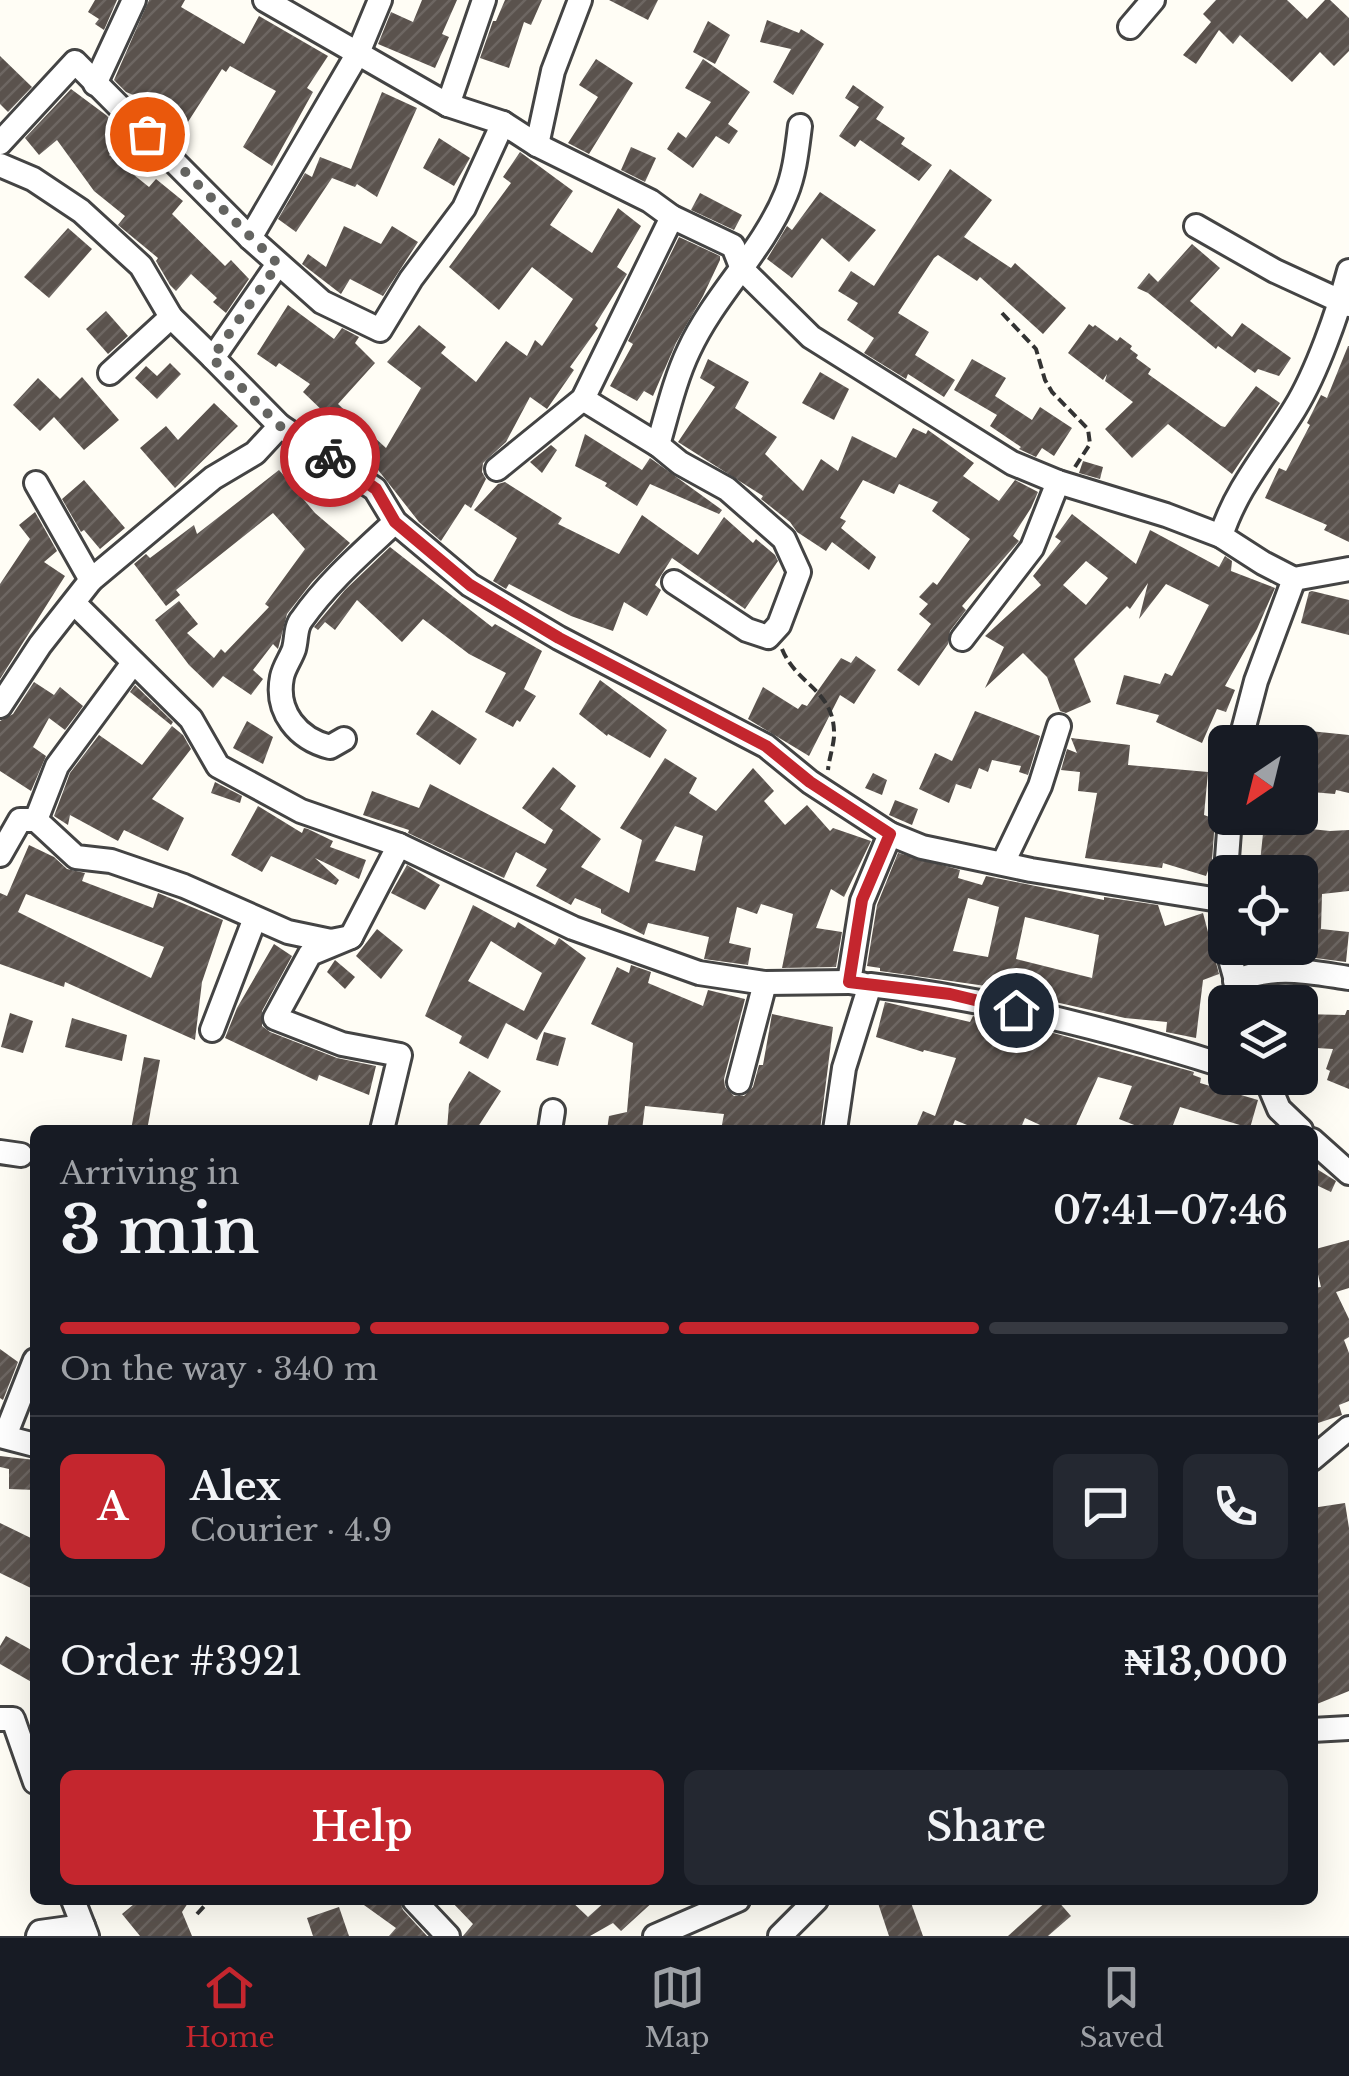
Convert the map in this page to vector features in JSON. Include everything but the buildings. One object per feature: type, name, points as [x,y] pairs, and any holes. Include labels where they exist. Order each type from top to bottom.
[{"type":"street","points":[[95,84],[134,0]]},
{"type":"street","points":[[265,0],[448,105],[504,124],[650,201],[672,218],[734,246],[742,270],[811,337],[1012,463],[1221,536],[1294,579],[1349,570]]},
{"type":"street","points":[[250,238],[358,53],[380,0]]},
{"type":"street","points":[[448,105],[484,0]]},
{"type":"street","points":[[537,144],[553,72],[580,0]]},
{"type":"street","points":[[1130,27],[1153,0]]},
{"type":"street","points":[[0,142],[76,62],[278,264],[322,302],[380,330],[410,278],[464,208],[504,124]]},
{"type":"street","points":[[658,445],[688,352],[786,196],[795,168],[800,126]]},
{"type":"street","points":[[0,165],[33,180],[81,212],[141,266],[171,317],[280,426],[376,489],[395,522],[470,585],[559,638],[766,746],[890,834],[922,848],[1208,898]]},
{"type":"street","points":[[497,469],[583,400],[672,218]]},
{"type":"street","points":[[1196,226],[1275,271],[1314,286],[1345,304]]},
{"type":"street","points":[[212,358],[278,264]]},
{"type":"street","points":[[1221,536],[1230,506],[1297,404],[1345,304],[1349,271]]},
{"type":"street","points":[[110,373],[171,317]]},
{"type":"street","points":[[583,400],[727,489],[784,539],[798,572],[768,638],[747,630],[674,582]]},
{"type":"street","points":[[0,706],[40,645],[92,580],[212,478],[255,453],[280,426]]},
{"type":"street","points":[[962,639],[1032,548],[1063,483]]},
{"type":"street","points":[[36,484],[92,580]]},
{"type":"street","points":[[344,740],[330,746],[313,743],[292,725],[281,700],[282,676],[294,648],[298,622],[342,572],[395,522]]},
{"type":"street","points":[[1244,725],[1256,681],[1294,579]]},
{"type":"street","points":[[75,604],[191,718],[218,766],[301,811],[399,845],[573,928],[699,973],[765,983],[860,983],[950,994],[1208,1061]]},
{"type":"street","points":[[36,820],[57,766],[132,663]]},
{"type":"street","points":[[1003,863],[1040,786],[1059,726]]},
{"type":"street","points":[[0,855],[20,820],[36,820],[76,856],[112,861],[288,932],[331,942],[351,937]]},
{"type":"street","points":[[841,1125],[844,1068],[860,983],[862,900],[890,834]]},
{"type":"street","points":[[383,1125],[400,1056],[342,1044],[275,1018],[310,954],[351,937],[399,845]]},
{"type":"street","points":[[212,1030],[255,918]]},
{"type":"street","points":[[1245,985],[1258,972],[1292,970],[1349,978]]},
{"type":"street","points":[[739,1082],[765,983]]},
{"type":"street","points":[[1272,1095],[1279,1109],[1295,1125]]},
{"type":"street","points":[[1318,1146],[1349,1173]]},
{"type":"street","points":[[30,1372],[2,1436],[30,1444]]},
{"type":"street","points":[[1318,1454],[1346,1433],[1349,1460]]},
{"type":"street","points":[[16,1718],[30,1765]]},
{"type":"street","points":[[1318,1730],[1349,1728]]},
{"type":"street","points":[[38,1936],[40,1932],[85,1931],[74,1905]]},
{"type":"street","points":[[419,1905],[448,1936]]},
{"type":"street","points":[[655,1936],[720,1905]]},
{"type":"street","points":[[780,1936],[811,1905]]},
{"type":"path","points":[[1002,313],[1036,349],[1052,392],[1088,429],[1090,444],[1063,483]]},
{"type":"path","points":[[774,631],[787,662],[824,697],[830,708],[834,736],[826,792]]},
{"type":"path","points":[[197,1914],[205,1905]]},
{"type":"way so far","points":[[147,134],[278,264],[212,358],[280,426],[330,457]]},
{"type":"route","points":[[330,457],[376,489],[395,522],[470,585],[559,638],[766,746],[810,782],[890,834],[862,900],[849,982],[950,994],[1016,1010]]}]
